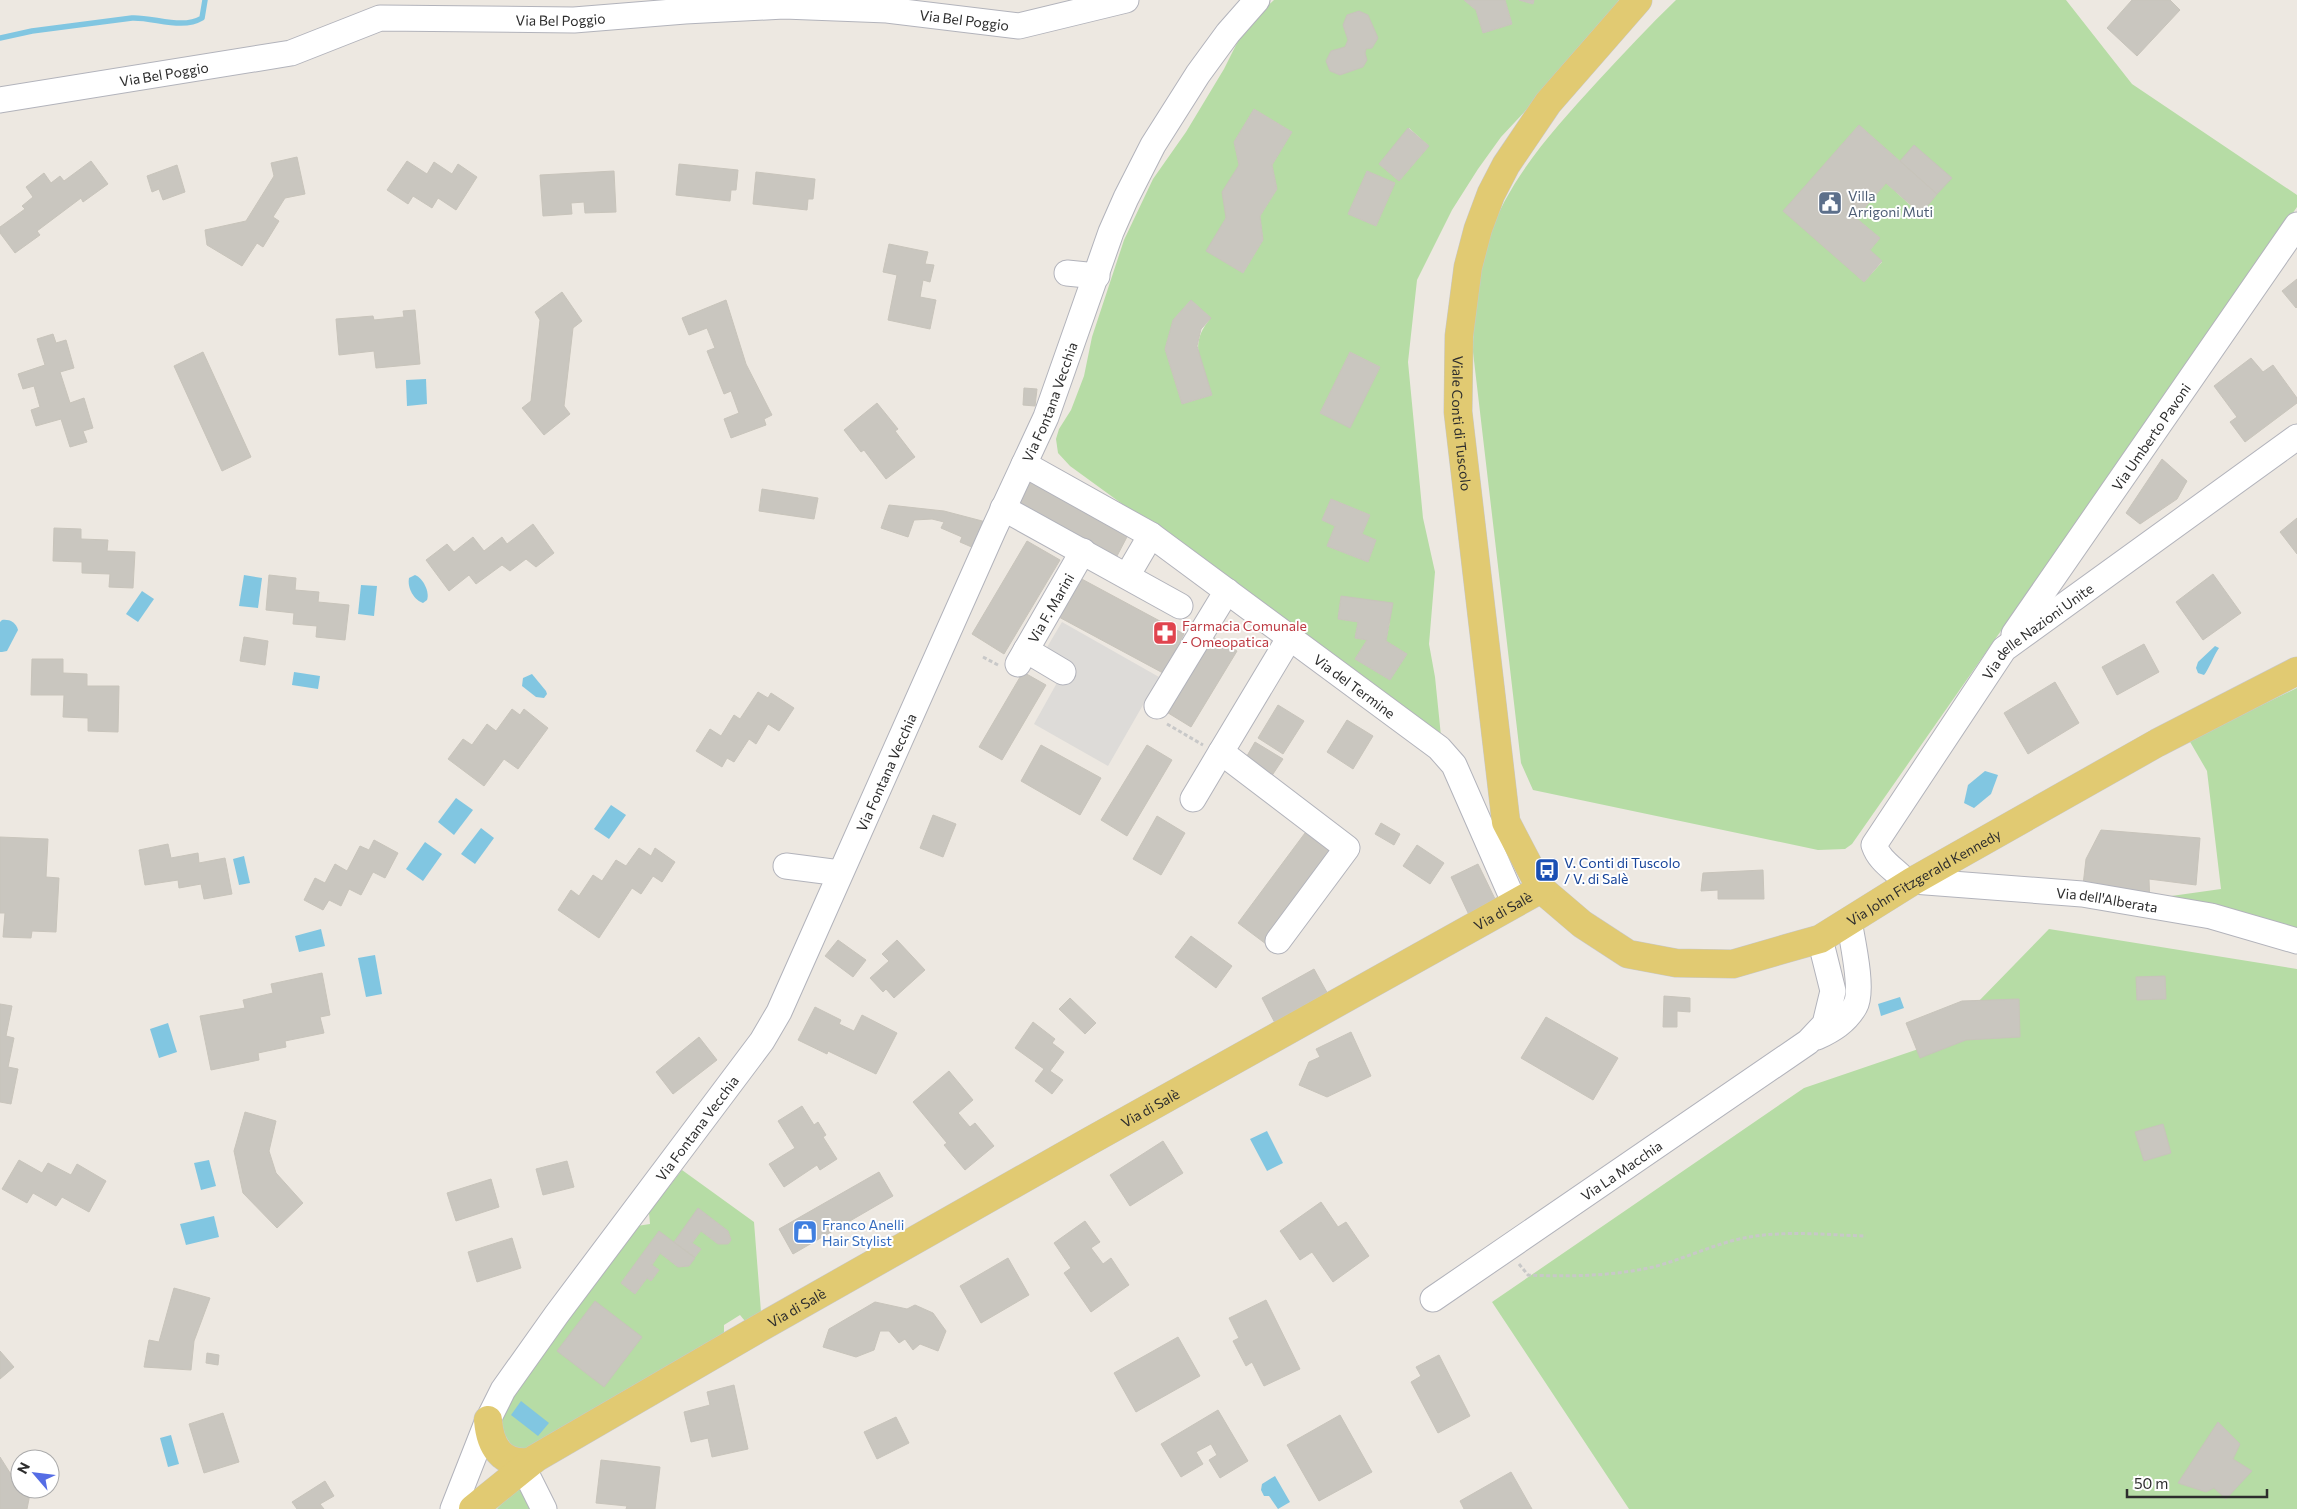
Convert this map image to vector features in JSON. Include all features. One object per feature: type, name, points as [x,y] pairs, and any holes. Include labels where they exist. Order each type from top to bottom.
[{"type":"main road","name":"Viale Conti di Tuscolo","points":[[1529,896],[1514,858],[1506,822],[1458,412],[1458,352],[1466,281],[1481,219],[1491,194],[1512,154],[1548,103],[1638,0]]},
{"type":"main road","name":"Via John Fitzgerald Kennedy","points":[[1529,896],[1579,946],[1633,972],[1673,980],[1740,978],[1784,962],[1911,883],[2157,743],[2297,671]]},
{"type":"main road","name":"Via di Salè","points":[[473,1509],[526,1465],[762,1336],[1088,1142],[1529,896]]},
{"type":"main road","points":[[488,1420],[491,1440],[498,1453],[526,1465]]},
{"type":"street","name":"Via Bel Poggio","points":[[0,100],[291,53],[380,18],[574,20],[685,11],[784,6],[886,10],[1019,26],[1126,0]]},
{"type":"street","name":"Via Fontana Vecchia","points":[[453,1509],[488,1420],[503,1390],[542,1333],[650,1192],[769,1030],[784,1002],[1053,397],[1118,214],[1153,145],[1211,55],[1257,0]]},
{"type":"street","name":"Via Umberto Pavoni","points":[[2004,649],[2297,225]]},
{"type":"street","points":[[1067,273],[1096,276]]},
{"type":"street","name":"Via delle Nazioni Unite","points":[[1911,883],[1885,863],[1876,853],[1874,845],[2004,649],[2297,437]]},
{"type":"street","name":"Via del Termine","points":[[1024,464],[1151,535],[1425,737],[1454,765],[1529,896]]},
{"type":"street","points":[[1003,508],[1180,606]]},
{"type":"street","points":[[1127,576],[1151,535]]},
{"type":"street","name":"Via F. Marini","points":[[1063,672],[1022,657],[1083,551]]},
{"type":"street","points":[[1160,714],[1227,591]]},
{"type":"street","points":[[1193,799],[1211,748],[1290,637]]},
{"type":"street","points":[[1211,748],[1347,848],[1278,941]]},
{"type":"street","points":[[786,866],[840,873]]},
{"type":"street","name":"Via dell'Alberata","points":[[1911,883],[2082,894],[2211,916],[2297,941]]},
{"type":"street","name":"Via La Macchia","points":[[1433,1299],[1808,1042],[1836,1028],[1856,1005],[1857,972],[1848,921]]},
{"type":"street","name":"Via La Macchia","points":[[1808,1042],[1825,1024],[1833,991],[1820,939]]},
{"type":"street","points":[[526,1465],[544,1509]]},
{"type":"path","points":[[983,657],[991,661]]},
{"type":"path","points":[[1160,714],[1211,748]]},
{"type":"path","points":[[1508,1249],[1528,1275],[1552,1276],[1602,1274],[1653,1267],[1744,1238],[1779,1234],[1866,1236]]},
{"type":"green space","points":[[1274,0],[1464,0],[1476,10],[1483,33],[1512,24],[1505,0],[1519,0],[1533,4],[1534,0],[1619,0],[1584,48],[1501,137],[1452,210],[1417,280],[1408,362],[1423,518],[1435,572],[1429,644],[1435,677],[1441,736],[1070,466],[1058,453],[1056,439],[1059,429],[1071,410],[1084,376],[1092,337],[1124,240],[1153,179],[1186,132],[1224,69],[1245,27]],"holes":[[[1254,109],[1292,132],[1272,165],[1277,189],[1260,216],[1263,240],[1243,273],[1207,251],[1226,218],[1239,165],[1234,142]],[[1409,128],[1429,146],[1399,181],[1379,164]],[[1367,171],[1395,183],[1376,226],[1348,214]],[[1191,300],[1211,318],[1204,328],[1198,346],[1201,364],[1212,395],[1182,404],[1165,349],[1173,320]],[[1350,352],[1380,367],[1350,427],[1320,413]],[[1331,499],[1370,515],[1362,534],[1376,540],[1368,562],[1327,546],[1335,526],[1322,520]],[[1341,596],[1390,621],[1386,641],[1407,654],[1390,680],[1355,659],[1367,640],[1355,638],[1358,622],[1338,619]]]},
{"type":"green space","name":"Villa Arrigoni Muti","points":[[1676,0],[2066,0],[2132,84],[2297,195],[2297,207],[1852,844],[1845,849],[1818,850],[1533,790],[1521,763],[1473,352],[1478,280],[1484,252],[1497,217],[1508,195],[1534,155],[1581,100]],"holes":[[[1859,125],[1937,194],[1920,214],[1886,183],[1856,218],[1880,238],[1870,250],[1882,262],[1864,282],[1784,211]]]},
{"type":"green space","points":[[2297,688],[2297,936],[2150,899],[2221,889],[2207,771],[2189,740]]},
{"type":"green space","points":[[2049,929],[2297,969],[2297,1509],[1629,1509],[1492,1302],[1804,1088],[1939,1042]]},
{"type":"green space","points":[[682,1170],[754,1222],[761,1312],[745,1321],[740,1315],[724,1325],[724,1334],[534,1447],[517,1450],[506,1438],[502,1426],[509,1398],[637,1226],[650,1224],[649,1212]],"holes":[[[699,1209],[728,1231],[731,1240],[728,1244],[718,1244],[701,1231],[692,1243],[701,1249],[695,1257],[674,1242]],[[659,1232],[694,1258],[689,1266],[678,1267],[660,1253],[652,1265],[659,1270],[651,1281],[647,1278],[635,1294],[621,1283]]]},
{"type":"green space","points":[[519,1483],[533,1509],[497,1509]]},
{"type":"shaded area","points":[[1062,622],[1159,677],[1108,766],[1034,724],[1063,672],[1040,659]]},
{"type":"water","points":[[426,379],[427,404],[407,406],[406,380]]},
{"type":"water","points":[[244,575],[262,578],[258,608],[239,606]]},
{"type":"water","points":[[415,575],[421,579],[427,589],[428,597],[423,603],[410,590],[409,578]]},
{"type":"water","points":[[361,585],[377,586],[374,616],[358,614]]},
{"type":"water","points":[[142,591],[154,599],[138,622],[126,614]]},
{"type":"water","points":[[2,620],[12,622],[18,630],[7,651],[0,652],[0,622]]},
{"type":"water","points":[[2215,646],[2219,648],[2206,673],[2204,675],[2198,673],[2196,668],[2198,662]]},
{"type":"water","points":[[294,672],[320,676],[318,689],[292,685]]},
{"type":"water","points":[[532,674],[546,691],[547,694],[544,698],[536,697],[522,686],[523,678]]},
{"type":"water","points":[[1985,771],[1998,775],[1991,794],[1974,808],[1964,803],[1968,785]]},
{"type":"water","points":[[456,798],[473,810],[454,835],[438,822]]},
{"type":"water","points":[[611,805],[626,815],[609,839],[594,829]]},
{"type":"water","points":[[481,828],[494,838],[475,864],[461,854]]},
{"type":"water","points":[[425,842],[442,854],[423,881],[406,869]]},
{"type":"water","points":[[244,856],[250,883],[239,885],[233,859]]},
{"type":"water","points":[[321,929],[325,946],[299,952],[295,936]]},
{"type":"water","points":[[375,955],[382,994],[366,997],[358,958]]},
{"type":"water","points":[[1900,997],[1904,1008],[1881,1016],[1878,1004]]},
{"type":"water","points":[[168,1023],[177,1052],[159,1058],[150,1029]]},
{"type":"water","points":[[1267,1131],[1283,1163],[1267,1171],[1250,1139]]},
{"type":"water","points":[[209,1160],[216,1186],[201,1190],[194,1163]]},
{"type":"water","points":[[214,1216],[219,1237],[186,1245],[180,1224]]},
{"type":"water","points":[[521,1401],[549,1423],[538,1436],[511,1415]]},
{"type":"water","points":[[171,1435],[179,1464],[168,1467],[160,1438]]},
{"type":"water","points":[[1275,1476],[1290,1502],[1278,1509],[1269,1496],[1264,1496],[1261,1490],[1262,1484]]},
{"type":"building","points":[[1464,0],[1505,0],[1512,24],[1483,33],[1476,10]]},
{"type":"building","points":[[1519,0],[1534,0],[1533,4]]},
{"type":"building","points":[[2132,0],[2170,0],[2180,10],[2137,56],[2107,28]]},
{"type":"building","points":[[1359,11],[1368,15],[1378,38],[1372,48],[1366,49],[1367,60],[1363,67],[1340,75],[1330,71],[1326,61],[1331,51],[1345,47],[1348,40],[1343,25],[1347,15]]},
{"type":"building","points":[[1254,109],[1292,132],[1272,165],[1277,189],[1260,216],[1263,240],[1243,273],[1206,251],[1226,218],[1222,192],[1239,165],[1234,142]]},
{"type":"building","name":"Villa Arrigoni Muti","points":[[1859,125],[1937,194],[1921,214],[1886,183],[1856,218],[1880,238],[1870,250],[1882,261],[1864,282],[1783,211]]},
{"type":"building","points":[[1408,128],[1429,146],[1399,181],[1379,164]]},
{"type":"building","points":[[1914,145],[1952,178],[1937,194],[1900,161]]},
{"type":"building","points":[[297,157],[305,194],[285,198],[273,217],[279,221],[263,247],[257,243],[242,266],[207,245],[205,230],[246,221],[274,176],[271,163]]},
{"type":"building","points":[[91,161],[108,184],[83,202],[81,198],[37,231],[40,235],[15,253],[0,233],[0,227],[25,209],[22,206],[33,197],[26,187],[44,173],[51,183],[60,176],[64,181]]},
{"type":"building","points":[[407,161],[427,174],[434,162],[452,174],[458,164],[477,177],[456,210],[438,198],[432,208],[413,196],[408,204],[387,190]]},
{"type":"building","points":[[679,164],[738,170],[736,190],[731,190],[730,201],[676,195]]},
{"type":"building","points":[[177,165],[185,192],[163,200],[159,189],[152,192],[147,176]]},
{"type":"building","points":[[614,171],[616,212],[585,213],[584,202],[571,203],[572,214],[543,216],[540,175]]},
{"type":"building","points":[[1367,171],[1395,183],[1376,226],[1348,214]]},
{"type":"building","points":[[756,172],[815,179],[813,199],[808,199],[807,210],[753,204]]},
{"type":"building","points":[[889,244],[928,252],[925,264],[934,265],[930,282],[923,280],[920,297],[936,300],[930,329],[888,320],[897,275],[883,272]]},
{"type":"building","points":[[2297,279],[2297,307],[2296,308],[2282,291]]},
{"type":"building","points":[[562,292],[582,321],[573,328],[564,406],[570,414],[544,435],[522,408],[531,401],[540,320],[535,312]]},
{"type":"building","points":[[726,300],[746,364],[772,415],[764,419],[766,425],[731,438],[724,419],[739,413],[731,391],[724,394],[707,351],[715,348],[707,328],[689,335],[682,318]]},
{"type":"building","points":[[1191,300],[1211,318],[1201,329],[1197,346],[1212,395],[1182,404],[1165,349],[1173,320]]},
{"type":"building","points":[[415,310],[420,364],[376,368],[374,351],[339,355],[336,319],[373,316],[374,320],[404,317],[403,311]]},
{"type":"building","points":[[53,334],[56,343],[66,340],[74,368],[60,372],[70,403],[84,398],[93,428],[83,431],[87,442],[70,447],[61,419],[36,426],[31,410],[40,407],[34,386],[23,389],[18,374],[45,365],[37,339]]},
{"type":"building","points":[[203,352],[251,457],[222,471],[174,366]]},
{"type":"building","points":[[1350,352],[1380,367],[1350,428],[1320,413]]},
{"type":"building","points":[[2251,358],[2263,372],[2273,365],[2297,398],[2297,403],[2245,442],[2230,422],[2237,417],[2214,386]]},
{"type":"building","points":[[1024,388],[1037,389],[1035,406],[1023,405]]},
{"type":"building","points":[[877,403],[898,429],[895,431],[915,457],[886,479],[864,450],[861,452],[844,430]]},
{"type":"building","points":[[2162,459],[2187,481],[2177,499],[2140,524],[2126,513]]},
{"type":"building","points":[[1031,481],[1129,533],[1117,556],[1019,503]]},
{"type":"building","points":[[762,489],[818,498],[814,519],[759,511]]},
{"type":"building","points":[[1331,499],[1370,515],[1362,534],[1376,540],[1368,562],[1327,546],[1335,526],[1322,520]]},
{"type":"building","points":[[889,505],[944,511],[986,522],[974,548],[960,542],[962,537],[941,528],[944,522],[932,519],[914,520],[908,537],[881,528]]},
{"type":"building","points":[[2297,518],[2297,554],[2280,532]]},
{"type":"building","points":[[533,524],[554,553],[536,567],[526,559],[510,571],[502,565],[476,584],[469,575],[449,591],[426,560],[447,544],[454,552],[473,537],[484,551],[502,537],[507,544]]},
{"type":"building","points":[[54,528],[81,529],[81,539],[108,540],[107,551],[135,552],[133,588],[109,587],[110,574],[82,573],[82,562],[53,561]]},
{"type":"building","points":[[1027,541],[1060,560],[1004,654],[972,634]]},
{"type":"building","points":[[2213,574],[2241,613],[2203,640],[2176,602]]},
{"type":"building","points":[[269,575],[296,578],[295,590],[319,592],[318,602],[349,605],[345,640],[316,637],[317,626],[293,624],[294,613],[266,610]]},
{"type":"building","points":[[1078,577],[1184,634],[1163,673],[1057,616]]},
{"type":"building","points":[[1341,596],[1393,603],[1386,641],[1407,654],[1390,680],[1355,659],[1367,640],[1355,638],[1358,622],[1338,619]]},
{"type":"building","points":[[1211,636],[1237,651],[1191,727],[1165,711]]},
{"type":"building","points":[[244,637],[268,641],[265,665],[240,661]]},
{"type":"building","points":[[2144,644],[2159,672],[2117,695],[2102,667]]},
{"type":"building","points":[[32,659],[63,659],[63,673],[87,674],[87,686],[119,686],[118,732],[88,731],[88,718],[63,717],[64,695],[31,695]]},
{"type":"building","points":[[1023,672],[1046,685],[1002,760],[979,747]]},
{"type":"building","points":[[2055,682],[2079,723],[2028,754],[2004,713]]},
{"type":"building","points":[[758,692],[768,698],[771,693],[794,708],[779,731],[768,724],[756,744],[749,739],[734,762],[727,758],[722,767],[696,751],[710,729],[721,736],[734,715],[740,719]]},
{"type":"building","points":[[1278,705],[1304,721],[1283,754],[1258,738]]},
{"type":"building","points":[[512,709],[520,715],[524,709],[548,728],[518,769],[504,759],[484,786],[448,759],[463,739],[472,745],[487,724],[496,731]]},
{"type":"building","points":[[1347,720],[1373,736],[1353,769],[1327,752]]},
{"type":"building","points":[[1255,742],[1283,759],[1271,777],[1244,761]]},
{"type":"building","points":[[1041,745],[1101,778],[1080,815],[1021,781]]},
{"type":"building","points":[[1147,745],[1172,760],[1127,836],[1101,820]]},
{"type":"building","points":[[933,815],[956,824],[943,857],[920,848]]},
{"type":"building","points":[[1157,816],[1185,833],[1161,875],[1133,859]]},
{"type":"building","points":[[1381,823],[1400,834],[1394,845],[1375,834]]},
{"type":"building","points":[[2101,830],[2200,838],[2196,885],[2149,879],[2150,906],[2082,894],[2086,859]]},
{"type":"building","points":[[1305,833],[1337,857],[1270,947],[1238,923]]},
{"type":"building","points":[[0,837],[48,839],[46,877],[59,878],[56,932],[32,931],[31,938],[3,937],[5,913],[0,913]]},
{"type":"building","points":[[374,840],[398,853],[385,878],[373,872],[361,895],[349,889],[341,906],[329,900],[323,910],[304,900],[315,878],[325,883],[335,864],[347,871],[360,846],[369,850]]},
{"type":"building","points":[[168,844],[171,858],[198,853],[199,863],[225,858],[232,894],[204,899],[201,884],[179,888],[178,880],[145,885],[139,850]]},
{"type":"building","points":[[1417,845],[1444,863],[1430,884],[1403,866]]},
{"type":"building","points":[[639,848],[651,856],[655,848],[675,862],[662,882],[653,876],[641,894],[632,888],[599,938],[558,910],[571,890],[579,896],[593,875],[602,881],[616,860],[626,866]]},
{"type":"building","points":[[1478,864],[1497,903],[1470,917],[1451,877]]},
{"type":"building","points":[[1763,870],[1764,899],[1718,899],[1718,890],[1701,891],[1703,873]]},
{"type":"building","points":[[1191,936],[1232,966],[1216,988],[1175,957]]},
{"type":"building","points":[[838,940],[866,960],[853,977],[825,956]]},
{"type":"building","points":[[897,940],[925,970],[894,998],[886,989],[883,992],[870,978],[889,961],[882,954]]},
{"type":"building","points":[[1314,969],[1329,996],[1276,1025],[1262,998]]},
{"type":"building","points":[[322,973],[330,1015],[320,1017],[324,1033],[285,1041],[286,1047],[258,1053],[259,1060],[211,1070],[200,1016],[245,1008],[243,1000],[273,993],[271,984]]},
{"type":"building","points":[[2165,976],[2166,999],[2137,1000],[2136,977]]},
{"type":"building","points":[[1664,996],[1690,998],[1690,1012],[1677,1011],[1677,1027],[1663,1027]]},
{"type":"building","points":[[1070,998],[1096,1023],[1085,1034],[1059,1009]]},
{"type":"building","points":[[2019,999],[2020,1037],[1966,1040],[1920,1058],[1906,1023],[1962,1001]]},
{"type":"building","points":[[0,1004],[12,1006],[6,1036],[14,1038],[8,1067],[18,1069],[11,1104],[0,1102]]},
{"type":"building","points":[[815,1007],[841,1020],[839,1024],[854,1031],[862,1015],[897,1033],[876,1074],[828,1051],[827,1054],[798,1040]]},
{"type":"building","points":[[1546,1017],[1618,1058],[1593,1100],[1521,1058]]},
{"type":"building","points":[[1033,1022],[1055,1039],[1052,1043],[1064,1052],[1050,1071],[1063,1080],[1052,1094],[1035,1081],[1044,1069],[1015,1048]]},
{"type":"building","points":[[1351,1032],[1371,1076],[1327,1097],[1299,1085],[1309,1062],[1320,1057],[1316,1049]]},
{"type":"building","points":[[699,1037],[717,1060],[673,1094],[656,1072]]},
{"type":"building","points":[[949,1071],[973,1100],[958,1113],[970,1127],[975,1123],[994,1146],[965,1170],[944,1145],[947,1143],[913,1102]]},
{"type":"building","points":[[802,1106],[814,1125],[818,1122],[826,1135],[823,1137],[837,1159],[820,1170],[817,1165],[784,1187],[769,1164],[795,1148],[778,1121]]},
{"type":"building","points":[[245,1112],[276,1121],[269,1151],[276,1173],[303,1203],[277,1228],[243,1193],[234,1151]]},
{"type":"building","points":[[2163,1124],[2171,1153],[2144,1161],[2135,1132]]},
{"type":"building","points":[[1163,1141],[1183,1173],[1130,1206],[1110,1175]]},
{"type":"building","points":[[19,1160],[42,1173],[48,1163],[71,1175],[77,1164],[106,1181],[89,1212],[62,1197],[56,1206],[33,1193],[27,1203],[2,1189]]},
{"type":"building","points":[[567,1161],[574,1187],[543,1195],[536,1169]]},
{"type":"building","points":[[879,1172],[893,1196],[793,1254],[779,1229]]},
{"type":"building","points":[[491,1179],[499,1207],[456,1221],[447,1193]]},
{"type":"building","points":[[1321,1202],[1338,1227],[1346,1222],[1369,1256],[1333,1282],[1312,1252],[1300,1260],[1280,1231]]},
{"type":"building","points":[[698,1208],[728,1231],[731,1240],[728,1244],[718,1244],[701,1231],[692,1243],[701,1249],[695,1257],[674,1242]]},
{"type":"building","points":[[1085,1221],[1100,1242],[1091,1248],[1103,1264],[1111,1258],[1129,1285],[1091,1312],[1064,1273],[1071,1268],[1054,1243]]},
{"type":"building","points":[[659,1231],[695,1258],[689,1266],[678,1267],[660,1253],[652,1265],[659,1270],[651,1281],[647,1278],[635,1294],[621,1283]]},
{"type":"building","points":[[512,1238],[521,1268],[477,1282],[468,1252]]},
{"type":"building","points":[[1008,1258],[1029,1295],[981,1323],[960,1286]]},
{"type":"building","points":[[174,1288],[210,1298],[194,1341],[191,1370],[144,1367],[149,1340],[159,1342]]},
{"type":"building","points":[[1266,1300],[1300,1369],[1264,1386],[1252,1362],[1246,1366],[1233,1341],[1239,1338],[1229,1318]]},
{"type":"building","points":[[595,1301],[642,1337],[604,1387],[557,1351]]},
{"type":"building","points":[[875,1302],[907,1309],[915,1305],[933,1313],[946,1331],[938,1351],[920,1344],[913,1350],[905,1339],[899,1343],[889,1331],[880,1331],[874,1350],[856,1357],[823,1347],[829,1329]]},
{"type":"building","points":[[1178,1337],[1200,1376],[1136,1412],[1114,1373]]},
{"type":"building","points":[[0,1351],[14,1367],[0,1379]]},
{"type":"building","points":[[207,1353],[219,1355],[218,1365],[206,1363]]},
{"type":"building","points":[[1439,1355],[1470,1416],[1438,1433],[1411,1382],[1421,1376],[1416,1367]]},
{"type":"building","points":[[734,1385],[748,1449],[712,1457],[708,1438],[691,1442],[684,1412],[710,1405],[707,1392]]},
{"type":"building","points":[[1218,1410],[1248,1461],[1220,1478],[1209,1460],[1217,1455],[1211,1444],[1196,1452],[1203,1464],[1181,1477],[1161,1444]]},
{"type":"building","points":[[223,1413],[239,1462],[204,1473],[189,1424]]},
{"type":"building","points":[[1340,1415],[1372,1472],[1319,1501],[1287,1445]]},
{"type":"building","points":[[896,1417],[909,1443],[877,1459],[864,1432]]},
{"type":"building","points":[[2218,1422],[2240,1444],[2233,1459],[2252,1471],[2226,1499],[2214,1488],[2206,1492],[2178,1483]]},
{"type":"building","points":[[0,1457],[10,1473],[10,1499],[29,1499],[27,1509],[0,1509]]},
{"type":"building","points":[[601,1460],[660,1467],[655,1509],[626,1509],[627,1506],[596,1503]]},
{"type":"building","points":[[1511,1472],[1532,1509],[1464,1509],[1460,1501]]},
{"type":"building","points":[[325,1481],[334,1496],[320,1504],[324,1509],[297,1509],[292,1502]]},
{"type":"waterway","points":[[0,38],[32,31],[132,18],[186,23],[202,18],[205,0]]},
{"type":"place","name":"Villa Arrigoni Muti","points":[[1830,203]]},
{"type":"place","name":"Farmacia Comunale - Omeopatica","points":[[1165,633]]},
{"type":"place","name":"V. Conti di Tuscolo / V. di Salè","points":[[1547,870]]},
{"type":"place","name":"Franco Anelli Hair Stylist","points":[[805,1232]]}]
